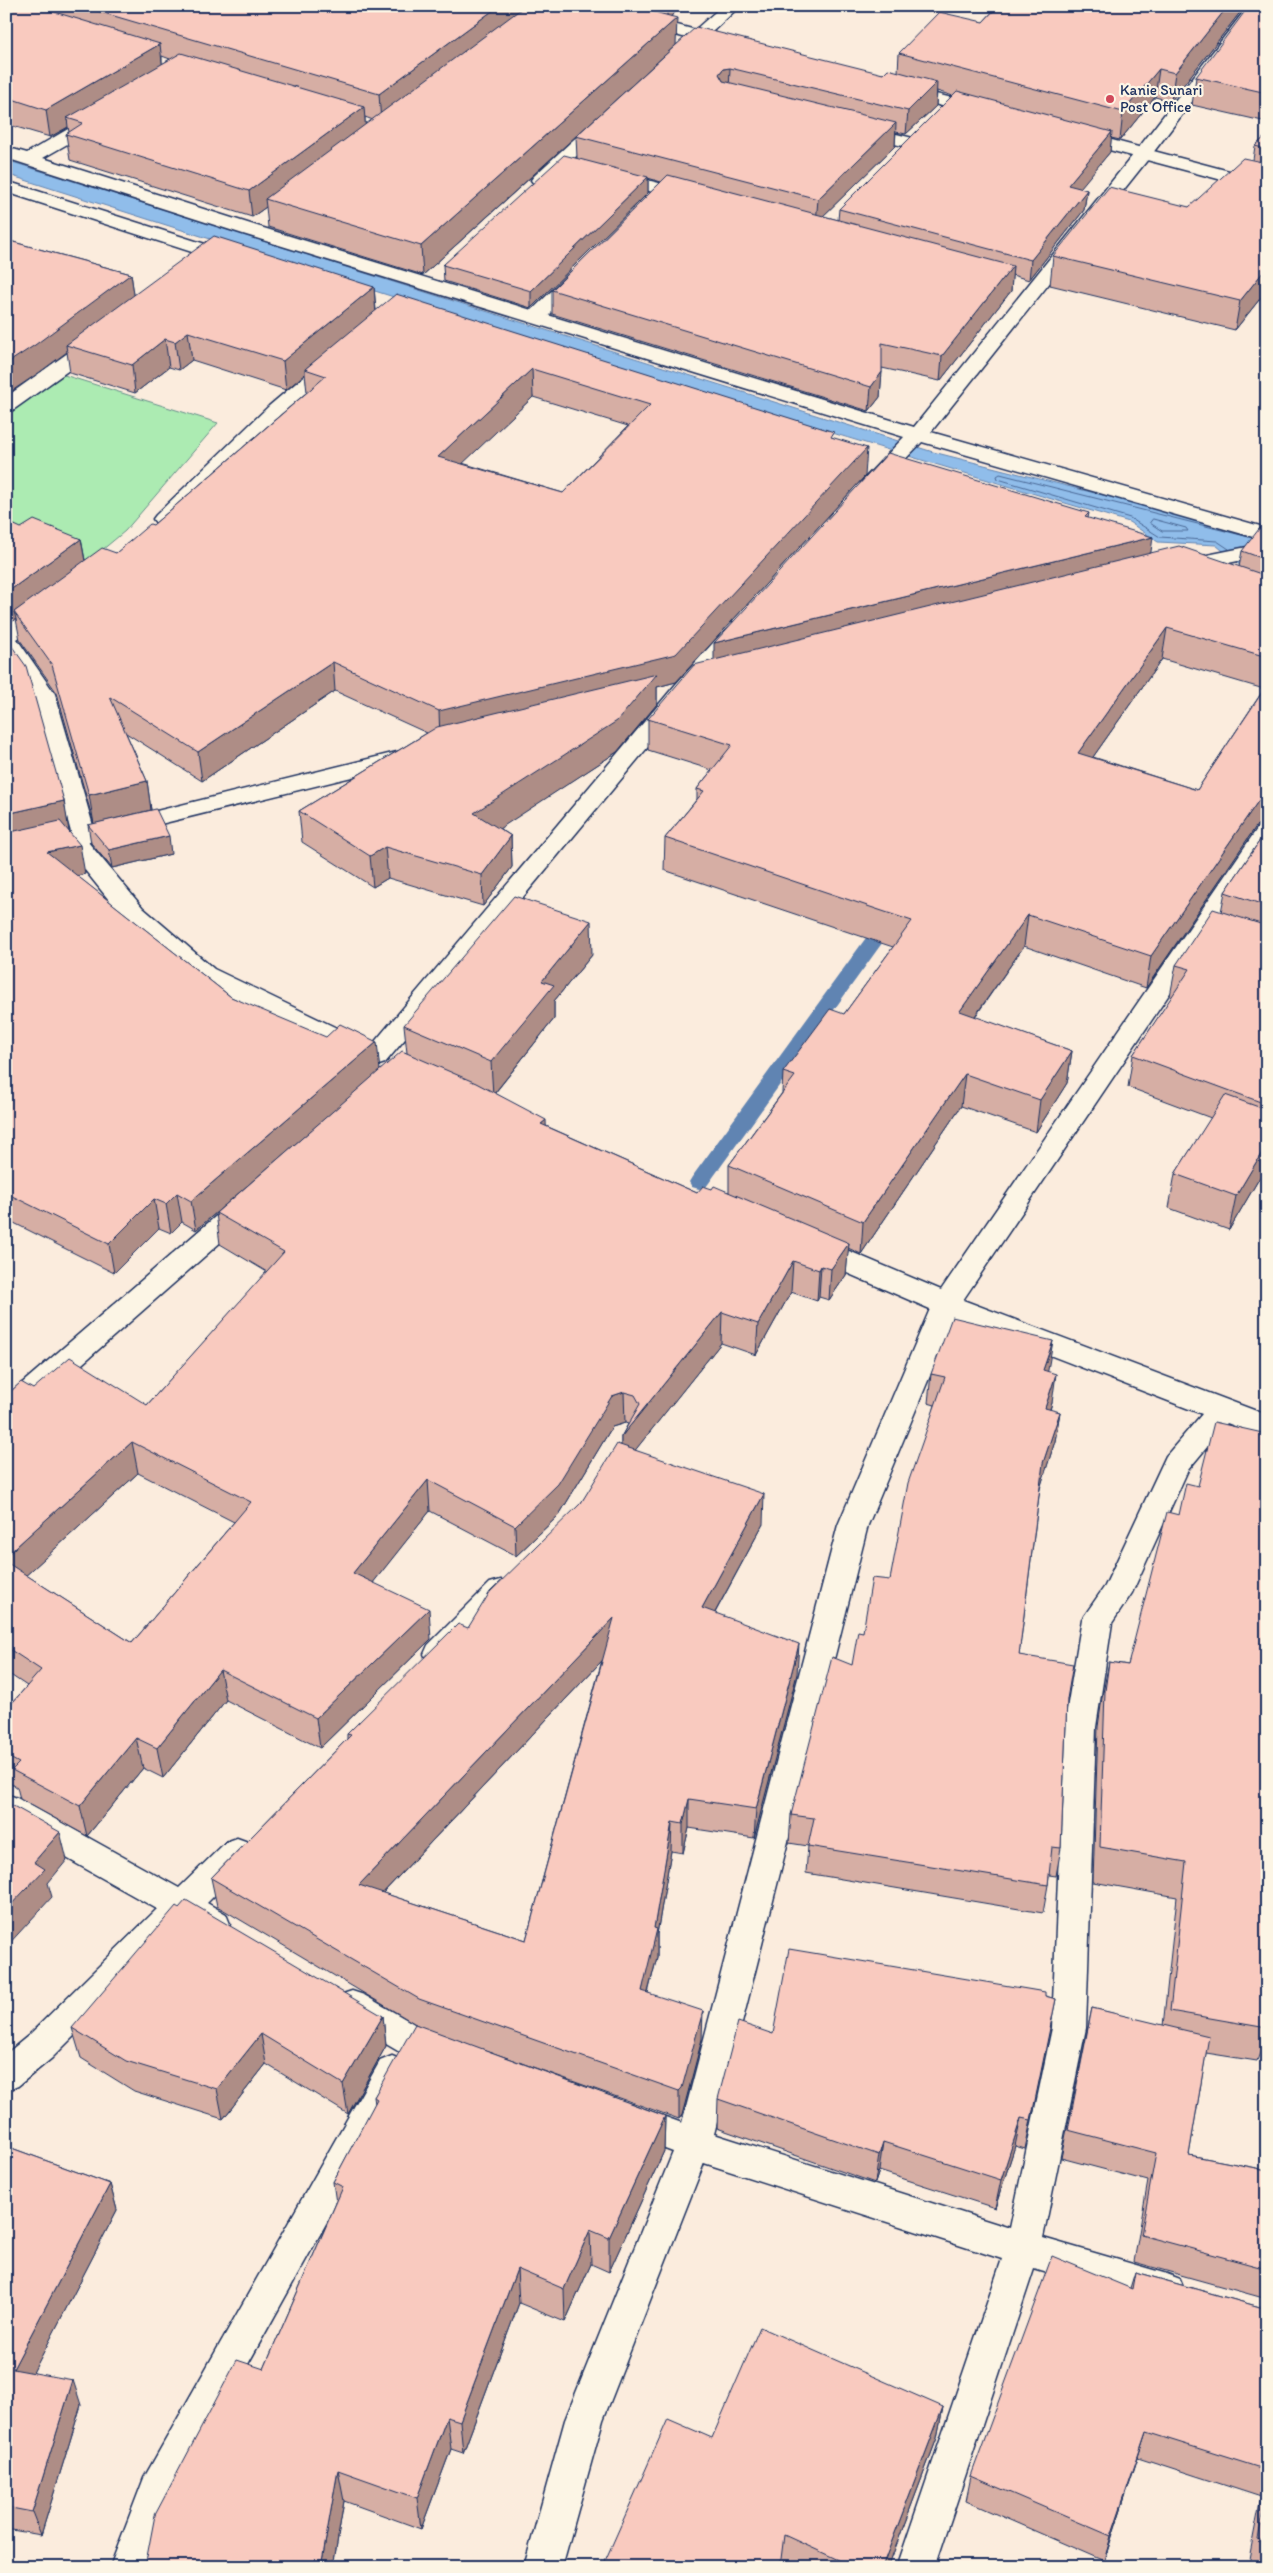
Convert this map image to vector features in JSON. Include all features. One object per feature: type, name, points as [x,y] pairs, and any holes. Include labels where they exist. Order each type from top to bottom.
[{"type":"street","points":[[587,6],[735,46]]},
{"type":"street","points":[[661,69],[732,6]]},
{"type":"street","points":[[860,495],[914,439],[1143,154],[1257,6]]},
{"type":"street","points":[[886,86],[994,114]]},
{"type":"street","points":[[938,116],[951,103]]},
{"type":"street","points":[[29,159],[115,109]]},
{"type":"street","points":[[527,192],[618,109]]},
{"type":"street","points":[[844,127],[911,143]]},
{"type":"street","points":[[898,157],[925,130]]},
{"type":"street","points":[[1060,132],[1267,187]]},
{"type":"street","points":[[6,152],[257,224],[418,291],[536,317],[914,439],[1267,534]]},
{"type":"street","points":[[560,162],[579,167]]},
{"type":"street","points":[[598,172],[710,202]]},
{"type":"street","points":[[6,186],[252,266]]},
{"type":"street","points":[[651,203],[664,190]]},
{"type":"street","points":[[199,265],[215,253]]},
{"type":"street","points":[[536,317],[590,264]]},
{"type":"street","points":[[418,291],[441,270]]},
{"type":"street","points":[[1016,284],[1034,290]]},
{"type":"street","points":[[6,406],[112,330]]},
{"type":"street","points":[[150,531],[276,410],[348,349]]},
{"type":"street","points":[[1212,582],[1172,565],[1217,559],[1267,549]]},
{"type":"street","points":[[60,598],[6,639],[44,694],[70,839],[134,914],[205,975],[401,1069]]},
{"type":"street","points":[[376,1057],[684,689],[755,610]]},
{"type":"street","points":[[645,698],[722,680]]},
{"type":"street","points":[[70,839],[432,750]]},
{"type":"street","points":[[543,2567],[584,2420],[694,2143],[853,1525],[946,1304],[1210,932],[1267,831]]},
{"type":"street","points":[[6,1414],[267,1186]]},
{"type":"street","points":[[792,1238],[946,1304],[1267,1427]]},
{"type":"street","points":[[916,2566],[1023,2250],[1070,2028],[1080,1726],[1097,1619],[1117,1594],[1176,1464],[1222,1410]]},
{"type":"street","points":[[422,1670],[520,1573]]},
{"type":"street","points":[[6,1808],[183,1906],[242,1941]]},
{"type":"street","points":[[6,2075],[40,2047],[260,1830]]},
{"type":"street","points":[[326,1990],[410,2040],[465,2060]]},
{"type":"street","points":[[129,2567],[157,2491],[410,2040]]},
{"type":"street","points":[[602,2110],[694,2143],[1023,2250],[1201,2301]]},
{"type":"green space","points":[[64,375],[218,423],[125,531],[84,565],[6,531],[6,414]]},
{"type":"water","points":[[6,160],[933,452],[1264,536],[1242,567],[1216,545],[1158,542],[1129,522],[847,438],[566,351],[6,174]]},
{"type":"building","points":[[6,6],[35,6],[160,44],[46,110],[6,97]]},
{"type":"building","points":[[80,6],[499,6],[379,94]]},
{"type":"building","points":[[525,6],[652,6],[647,10],[677,18],[421,246],[265,199]]},
{"type":"building","points":[[998,6],[1228,6],[1175,73],[1159,69],[1123,112],[899,53],[939,12],[983,22]]},
{"type":"building","points":[[1249,6],[1267,6],[1267,93],[1196,77]]},
{"type":"building","points":[[696,27],[883,74],[888,69],[937,82],[908,111],[730,68],[723,69],[719,74],[723,81],[896,123],[818,199],[576,136]]},
{"type":"building","points":[[181,53],[364,107],[249,191],[66,134],[83,123],[67,118]]},
{"type":"building","points":[[957,91],[1112,132],[1068,185],[1087,190],[1031,260],[839,209]]},
{"type":"building","points":[[1267,135],[1267,149],[1255,146]]},
{"type":"building","points":[[564,155],[648,177],[531,291],[443,265]]},
{"type":"building","points":[[1243,158],[1267,163],[1267,267],[1240,301],[1053,256],[1109,187],[1189,207]]},
{"type":"building","points":[[668,175],[1013,266],[942,356],[882,343],[882,372],[871,387],[552,290]]},
{"type":"building","points":[[214,236],[374,287],[283,361],[188,332],[175,342],[165,339],[132,365],[66,345]]},
{"type":"building","points":[[6,240],[131,274],[35,345],[6,364]]},
{"type":"building","points":[[396,294],[834,432],[831,437],[867,448],[676,654],[439,711],[333,662],[198,752],[110,697],[147,781],[89,795],[52,665],[14,612],[102,548],[116,553],[150,524],[153,525],[326,376],[305,369]],"holes":[[[532,369],[650,405],[563,493],[438,457]]]},
{"type":"building","points":[[888,453],[1089,513],[1085,517],[1153,537],[714,643]]},
{"type":"building","points":[[34,520],[81,539],[6,593],[6,521],[21,528]]},
{"type":"building","points":[[1267,527],[1267,560],[1242,551],[1259,529]]},
{"type":"building","points":[[1179,546],[1267,576],[1267,657],[1167,628],[1078,753],[1197,790],[1267,685],[1267,793],[1263,794],[1151,956],[1028,915],[960,1011],[1072,1051],[1040,1100],[965,1074],[863,1222],[729,1165],[795,1076],[783,1072],[830,1009],[844,1014],[912,921],[665,838],[704,791],[697,789],[732,745],[648,719],[694,665]]},
{"type":"building","points":[[6,638],[26,666],[64,801],[6,814]]},
{"type":"building","points":[[657,674],[617,721],[474,813],[511,836],[482,875],[385,847],[370,856],[299,811],[437,727]]},
{"type":"building","points":[[156,809],[169,836],[109,850],[88,825]]},
{"type":"building","points":[[60,821],[80,845],[47,852],[231,997],[326,1037],[340,1024],[377,1042],[191,1201],[177,1193],[166,1204],[154,1199],[109,1244],[6,1193],[6,833]]},
{"type":"building","points":[[1267,830],[1267,906],[1225,892]]},
{"type":"building","points":[[514,896],[591,921],[542,981],[554,985],[491,1062],[404,1025]]},
{"type":"building","points":[[1213,909],[1267,926],[1266,1104],[1133,1055],[1190,969],[1176,965]]},
{"type":"building","points":[[402,1051],[476,1083],[546,1120],[541,1124],[697,1193],[703,1186],[712,1189],[714,1186],[849,1243],[831,1269],[821,1266],[819,1270],[793,1261],[758,1324],[722,1312],[621,1437],[640,1404],[635,1395],[624,1392],[612,1396],[558,1484],[515,1526],[428,1480],[353,1573],[429,1609],[316,1718],[220,1670],[157,1748],[136,1738],[80,1806],[12,1770],[19,1763],[6,1756],[6,1710],[41,1670],[6,1647],[6,1562],[132,1643],[251,1502],[132,1442],[6,1556],[6,1394],[21,1382],[33,1389],[70,1357],[147,1405],[284,1252],[216,1213]]},
{"type":"building","points":[[1225,1095],[1267,1110],[1267,1144],[1236,1196],[1175,1174]]},
{"type":"building","points":[[952,1317],[1053,1341],[1043,1370],[1056,1374],[1045,1408],[1060,1412],[1043,1463],[1019,1655],[1073,1664],[1067,1699],[1061,1848],[1052,1847],[1048,1885],[808,1846],[814,1818],[791,1815],[832,1657],[852,1665],[858,1631],[863,1632],[872,1578],[890,1580],[908,1483],[945,1377],[931,1374]]},
{"type":"building","points":[[1214,1422],[1267,1434],[1267,2028],[1170,2011],[1186,1862],[1100,1847],[1105,1691],[1109,1662],[1128,1665],[1167,1512],[1179,1515],[1186,1483],[1198,1486]]},
{"type":"building","points":[[617,1444],[764,1494],[702,1608],[799,1644],[756,1809],[689,1799],[683,1824],[672,1822],[654,1928],[657,1929],[642,1991],[703,2011],[682,2088],[679,2091],[419,1999],[211,1878],[351,1735],[347,1734],[458,1624],[468,1628],[490,1592],[581,1503]],"holes":[[[614,1618],[526,1940],[359,1885]]]},
{"type":"building","points":[[6,1802],[60,1832],[34,1862],[45,1869],[6,1910]]},
{"type":"building","points":[[186,1900],[383,2016],[343,2084],[261,2034],[217,2089],[126,2061],[72,2028],[176,1906],[179,1908]]},
{"type":"building","points":[[789,1949],[1045,1992],[1045,1996],[1056,1999],[1031,2120],[1021,2118],[1001,2180],[883,2142],[879,2155],[718,2099],[738,2022],[773,2034]]},
{"type":"building","points":[[1092,2008],[1209,2036],[1189,2155],[1267,2170],[1267,2269],[1141,2235],[1156,2153],[1068,2130]]},
{"type":"building","points":[[415,2024],[665,2116],[609,2238],[590,2230],[564,2289],[517,2269],[460,2421],[447,2417],[417,2498],[338,2470],[321,2567],[145,2567],[155,2515],[237,2360],[264,2369],[343,2187],[333,2182],[377,2099],[374,2097]]},
{"type":"building","points":[[6,2146],[110,2184],[13,2369],[73,2380],[32,2512],[6,2507]]},
{"type":"building","points":[[1052,2256],[1132,2289],[1135,2272],[1267,2309],[1267,2470],[1146,2432],[1111,2536],[971,2476]]},
{"type":"building","points":[[760,2327],[943,2407],[882,2567],[854,2567],[784,2535],[780,2567],[617,2567],[605,2561],[668,2419],[712,2438]]},
{"type":"building","points":[[1267,2494],[1267,2543],[1258,2540]]},
{"type":"waterway","points":[[699,1182],[891,917]]},
{"type":"place","name":"Kanie Sunari Post Office","points":[[1110,99]]}]
